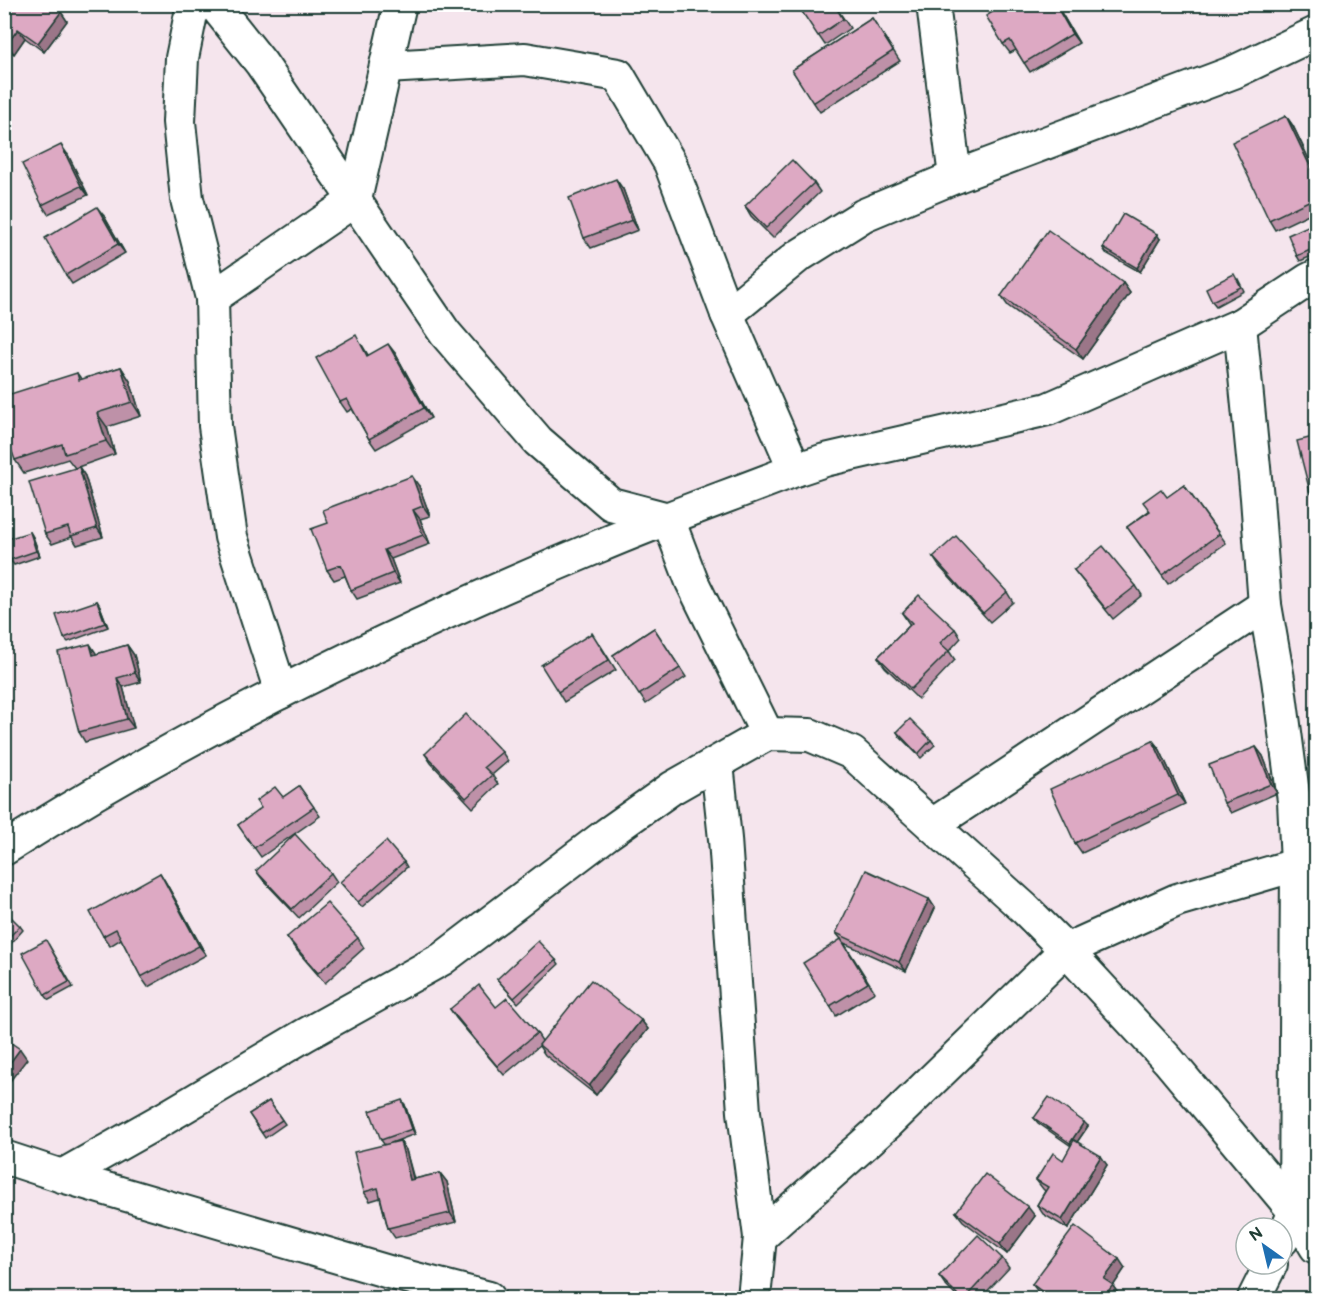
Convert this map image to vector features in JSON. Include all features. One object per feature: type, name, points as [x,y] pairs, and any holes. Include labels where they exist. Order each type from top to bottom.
[{"type":"street","points":[[193,4],[182,58],[179,122],[187,199],[212,298],[215,426],[231,537],[281,692]]},
{"type":"street","points":[[214,4],[261,63],[445,333],[538,441],[611,504],[668,519]]},
{"type":"street","points":[[212,298],[355,200],[400,4]]},
{"type":"street","points":[[933,4],[955,177]]},
{"type":"street","points":[[728,314],[797,257],[855,221],[955,177],[1234,72],[1317,33]]},
{"type":"street","points":[[386,68],[525,58],[618,75],[670,163],[728,314],[795,470]]},
{"type":"street","points":[[4,849],[178,747],[281,692],[438,616],[598,546],[825,460],[1047,409],[1240,325],[1317,276]]},
{"type":"street","points":[[1240,325],[1265,605],[1278,680],[1294,801],[1307,861],[1293,1216]]},
{"type":"street","points":[[668,519],[692,582],[767,734]]},
{"type":"street","points":[[932,825],[1265,605]]},
{"type":"street","points":[[62,1176],[305,1035],[442,959],[607,834],[672,789],[767,734],[810,735],[852,753],[1024,908],[1066,950],[1168,1060],[1295,1212],[1317,1246]]},
{"type":"street","points":[[717,764],[725,839],[744,1112],[760,1237],[754,1299]]},
{"type":"street","points":[[760,1237],[888,1123],[1066,950],[1177,900],[1307,861]]},
{"type":"street","points":[[4,1157],[389,1272],[489,1299]]},
{"type":"street","points":[[1254,1299],[1265,1276]]},
{"type":"building","points":[[4,4],[51,4],[61,12],[38,43],[18,29],[7,44],[4,42]]},
{"type":"building","points":[[797,4],[834,4],[843,19],[818,36]]},
{"type":"building","points":[[1005,4],[1055,4],[1072,34],[1024,63],[1010,40],[1003,44],[986,16]]},
{"type":"building","points":[[872,18],[893,51],[813,103],[792,70]]},
{"type":"building","points":[[1286,116],[1317,181],[1317,197],[1269,220],[1232,142]]},
{"type":"building","points":[[61,145],[81,186],[42,205],[22,164]]},
{"type":"building","points":[[792,160],[814,183],[766,228],[745,206]]},
{"type":"building","points":[[616,179],[632,220],[584,238],[569,198]]},
{"type":"building","points":[[97,207],[118,244],[66,275],[45,238]]},
{"type":"building","points":[[1123,214],[1157,234],[1137,268],[1103,248]]},
{"type":"building","points":[[1317,222],[1317,247],[1297,256],[1288,235]]},
{"type":"building","points":[[1048,230],[1123,283],[1076,349],[1001,296]]},
{"type":"building","points":[[1234,274],[1241,287],[1212,301],[1206,288]]},
{"type":"building","points":[[356,335],[367,356],[388,344],[424,408],[369,439],[347,399],[340,402],[316,358]]},
{"type":"building","points":[[121,367],[132,402],[97,413],[106,441],[65,454],[62,444],[15,460],[4,429],[4,396],[77,373],[79,380]]},
{"type":"building","points":[[1317,436],[1317,490],[1310,492],[1297,441]]},
{"type":"building","points":[[79,467],[97,528],[71,536],[68,527],[45,534],[29,482]]},
{"type":"building","points":[[412,476],[423,506],[413,510],[423,535],[384,550],[393,573],[351,590],[341,565],[327,570],[311,529],[328,523],[323,510]]},
{"type":"building","points":[[1184,485],[1219,534],[1162,575],[1127,527],[1150,511],[1143,502],[1161,489],[1167,497]]},
{"type":"building","points":[[30,532],[36,551],[10,560],[4,540]]},
{"type":"building","points":[[956,536],[1007,592],[983,613],[933,557]]},
{"type":"building","points":[[1103,546],[1136,586],[1106,609],[1074,570]]},
{"type":"building","points":[[919,595],[955,629],[940,643],[949,651],[911,689],[878,657],[912,623],[902,613]]},
{"type":"building","points":[[97,601],[105,623],[64,638],[56,615]]},
{"type":"building","points":[[654,628],[680,668],[639,695],[613,655]]},
{"type":"building","points":[[592,633],[609,660],[558,692],[541,665]]},
{"type":"building","points":[[90,644],[93,655],[127,645],[135,673],[117,678],[127,719],[79,732],[58,652]]},
{"type":"building","points":[[466,714],[502,752],[484,767],[492,775],[466,798],[425,754]]},
{"type":"building","points":[[910,719],[931,740],[918,754],[897,732]]},
{"type":"building","points":[[1153,741],[1178,795],[1075,843],[1050,789]]},
{"type":"building","points":[[1256,747],[1271,784],[1224,803],[1209,765]]},
{"type":"building","points":[[299,786],[314,807],[254,848],[238,825],[261,808],[256,801],[275,787],[283,797]]},
{"type":"building","points":[[295,834],[331,873],[292,909],[256,871]]},
{"type":"building","points":[[386,841],[404,862],[358,902],[340,882]]},
{"type":"building","points":[[866,870],[929,899],[899,962],[836,933]]},
{"type":"building","points":[[160,873],[199,946],[141,977],[116,929],[103,936],[90,912]]},
{"type":"building","points":[[327,903],[358,938],[318,973],[287,937]]},
{"type":"building","points":[[6,912],[20,926],[4,942],[4,914]]},
{"type":"building","points":[[841,939],[868,983],[830,1006],[803,963]]},
{"type":"building","points":[[46,940],[69,982],[45,995],[22,953]]},
{"type":"building","points":[[538,941],[556,960],[514,998],[497,979]]},
{"type":"building","points":[[591,980],[641,1020],[589,1086],[539,1045]]},
{"type":"building","points":[[479,985],[496,1007],[507,998],[537,1033],[497,1066],[450,1009]]},
{"type":"building","points":[[4,1038],[20,1049],[4,1071]]},
{"type":"building","points":[[1049,1097],[1084,1122],[1070,1143],[1034,1118]]},
{"type":"building","points":[[402,1100],[412,1129],[381,1140],[370,1111]]},
{"type":"building","points":[[269,1101],[282,1120],[262,1133],[249,1114]]},
{"type":"building","points":[[1074,1140],[1101,1156],[1062,1220],[1037,1205],[1048,1187],[1036,1180],[1053,1153],[1063,1160]]},
{"type":"building","points":[[400,1141],[410,1180],[440,1173],[450,1213],[388,1228],[378,1188],[364,1192],[354,1152]]},
{"type":"building","points":[[985,1174],[1028,1207],[1000,1244],[956,1212]]},
{"type":"building","points":[[1075,1226],[1119,1259],[1104,1279],[1113,1285],[1102,1299],[1094,1296],[1092,1299],[1052,1299],[1032,1284]]},
{"type":"building","points":[[978,1235],[1002,1258],[962,1299],[939,1276]]}]
